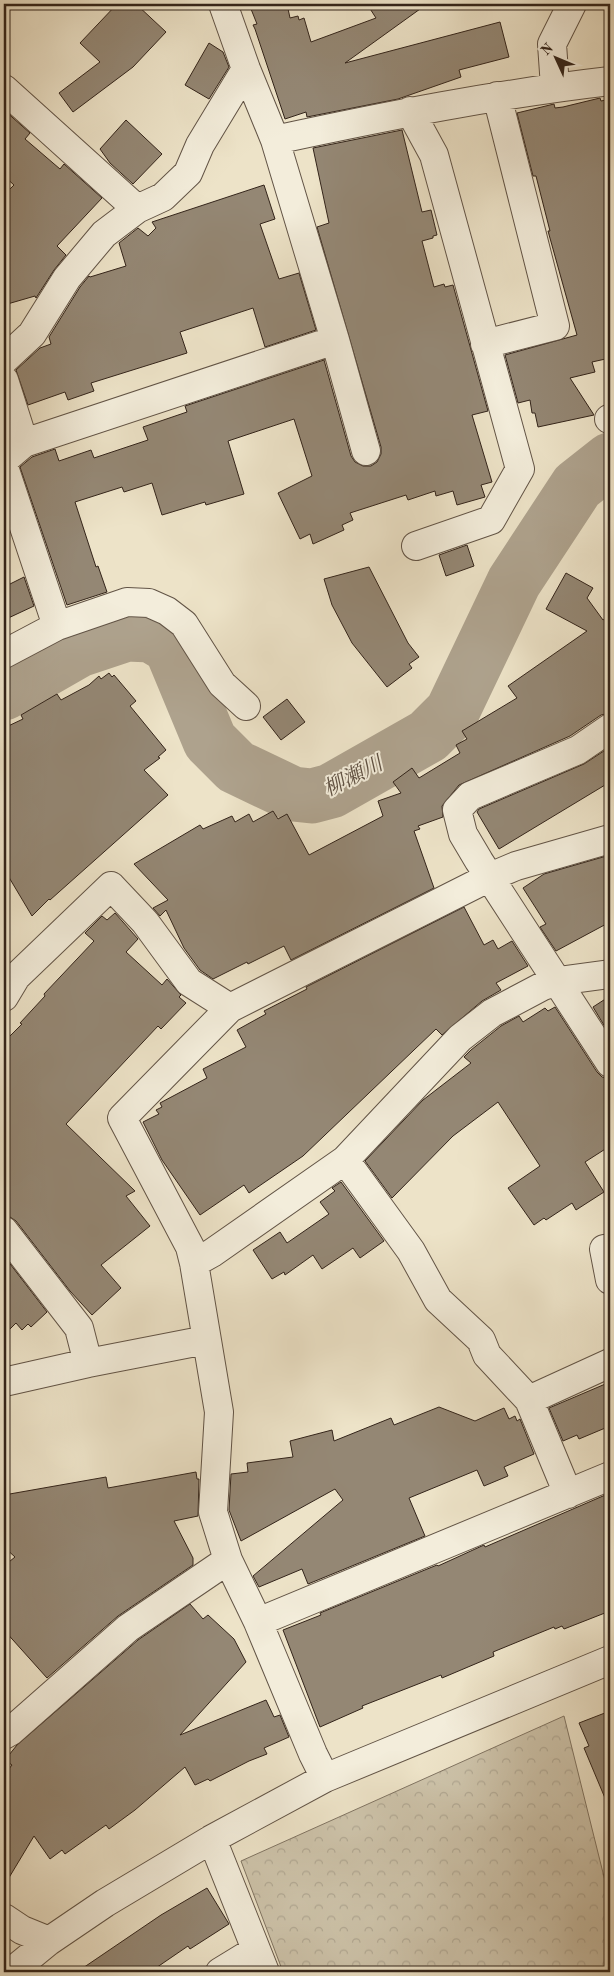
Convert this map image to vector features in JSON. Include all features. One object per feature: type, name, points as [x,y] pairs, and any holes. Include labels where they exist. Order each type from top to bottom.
[{"type":"street","points":[[223,4],[246,70],[275,140],[366,451]]},
{"type":"street","points":[[555,88],[552,44],[572,4]]},
{"type":"street","points":[[4,360],[32,334],[67,278],[104,234],[137,209],[163,197],[188,173],[200,144],[246,70]]},
{"type":"street","points":[[275,140],[410,111],[497,96],[610,81]]},
{"type":"street","points":[[4,89],[137,209]]},
{"type":"street","points":[[485,344],[555,326],[497,96]]},
{"type":"street","points":[[410,111],[434,155],[520,469],[491,520],[416,546]]},
{"type":"street","points":[[4,460],[24,443],[335,340]]},
{"type":"street","points":[[4,380],[24,443]]},
{"type":"street","points":[[4,467],[57,626]]},
{"type":"street","points":[[4,654],[57,626],[127,602],[149,603],[167,611],[184,624],[222,684],[246,706]]},
{"type":"street","points":[[610,728],[578,750],[470,796],[457,810],[463,834],[610,1063]]},
{"type":"street","points":[[325,1778],[313,1754],[258,1622],[228,1560],[213,1512],[219,1412],[194,1264],[190,1247],[122,1118],[230,1008],[490,877],[516,866],[610,839]]},
{"type":"street","points":[[4,997],[16,977],[111,886],[145,922],[189,982],[230,1008]]},
{"type":"street","points":[[194,1264],[212,1254],[345,1160],[460,1038],[492,1013],[543,986],[558,981],[610,974]]},
{"type":"street","points":[[345,1160],[412,1251],[438,1300],[481,1340],[487,1355],[530,1400],[568,1494]]},
{"type":"street","points":[[4,1231],[79,1328],[88,1363]]},
{"type":"street","points":[[610,1248],[604,1249],[610,1280]]},
{"type":"street","points":[[4,1382],[88,1363],[206,1340]]},
{"type":"street","points":[[530,1400],[610,1363]]},
{"type":"street","points":[[258,1622],[610,1476]]},
{"type":"street","points":[[4,1735],[11,1731],[128,1628],[228,1560]]},
{"type":"street","points":[[11,1972],[49,1941],[104,1903],[212,1839],[325,1778],[610,1660]]},
{"type":"street","points":[[212,1839],[260,1961],[220,1972]]},
{"type":"street","points":[[4,1918],[22,1930],[49,1941]]},
{"type":"green space","points":[[564,1716],[610,1901],[610,1972],[283,1972],[241,1861]]},
{"type":"building","points":[[117,4],[136,4],[166,32],[133,67],[73,112],[59,93],[100,62],[80,43]]},
{"type":"building","points":[[249,4],[287,4],[290,18],[298,16],[299,20],[304,18],[311,42],[376,18],[367,4],[427,4],[345,63],[500,22],[509,57],[459,70],[461,77],[398,99],[307,117],[306,112],[285,119],[253,25],[257,24]]},
{"type":"building","points":[[209,43],[223,52],[229,67],[209,99],[185,85]]},
{"type":"building","points":[[600,98],[601,101],[606,100],[610,116],[610,358],[592,362],[595,372],[570,378],[594,415],[538,427],[535,413],[532,413],[530,400],[518,403],[505,355],[577,335],[548,231],[550,231],[536,176],[533,176],[517,113],[554,104],[555,108],[563,107]]},
{"type":"building","points":[[4,110],[30,133],[25,139],[60,169],[64,164],[102,198],[57,246],[66,255],[36,298],[35,296],[4,305],[4,195],[14,185],[4,176]]},
{"type":"building","points":[[126,120],[162,154],[133,184],[110,163],[100,149]]},
{"type":"building","points":[[402,130],[422,212],[431,210],[437,235],[422,241],[434,287],[444,284],[445,287],[453,285],[488,411],[472,415],[492,482],[481,485],[485,497],[457,505],[453,491],[436,496],[435,491],[408,500],[406,495],[350,513],[353,520],[342,525],[344,530],[313,544],[310,534],[300,539],[278,493],[312,476],[294,419],[228,441],[244,494],[206,505],[205,502],[162,515],[152,483],[124,492],[122,487],[75,502],[96,567],[98,566],[107,592],[67,605],[20,467],[32,457],[55,449],[59,461],[91,450],[94,458],[148,440],[143,427],[187,412],[185,406],[324,360],[351,456],[355,462],[363,466],[371,466],[377,462],[381,454],[381,447],[317,227],[329,223],[313,148]]},
{"type":"building","points":[[264,185],[275,219],[260,224],[279,279],[299,273],[316,330],[265,347],[253,308],[180,332],[187,353],[91,383],[94,391],[68,400],[65,392],[28,405],[16,370],[40,348],[51,344],[49,337],[89,276],[126,266],[119,243],[138,228],[148,236],[156,228],[152,222]]},
{"type":"building","points":[[467,545],[474,566],[446,576],[439,555]]},
{"type":"building","points":[[369,567],[408,643],[419,657],[409,664],[412,668],[387,687],[352,643],[332,605],[324,579]]},
{"type":"building","points":[[566,573],[593,588],[587,598],[603,620],[610,615],[610,713],[601,715],[570,736],[459,785],[442,806],[443,817],[418,826],[420,829],[414,831],[434,888],[291,960],[284,946],[213,979],[200,970],[184,948],[166,910],[160,916],[153,908],[168,900],[134,864],[200,825],[203,829],[232,816],[235,822],[249,814],[253,822],[273,811],[278,819],[287,814],[309,855],[383,816],[378,801],[401,793],[393,782],[412,768],[419,778],[460,753],[456,745],[467,739],[462,731],[517,698],[508,686],[587,631],[546,609]]},
{"type":"building","points":[[24,577],[34,606],[4,620],[4,587]]},
{"type":"building","points":[[109,673],[112,677],[114,675],[136,701],[130,706],[166,750],[158,757],[160,758],[144,770],[168,795],[32,916],[4,869],[4,728],[23,719],[21,715],[57,694],[61,700],[89,685],[99,676],[101,679]]},
{"type":"building","points":[[287,699],[305,722],[281,740],[263,717]]},
{"type":"building","points":[[610,747],[610,782],[499,849],[477,812],[479,809],[584,764]]},
{"type":"building","points":[[610,855],[610,922],[556,951],[540,927],[546,924],[523,888],[544,874]]},
{"type":"building","points":[[464,907],[484,945],[493,940],[498,949],[512,941],[528,966],[496,983],[501,990],[482,1001],[442,1035],[436,1029],[303,1156],[249,1193],[244,1185],[200,1215],[162,1160],[143,1122],[159,1114],[156,1110],[162,1107],[160,1103],[207,1078],[203,1069],[246,1047],[237,1030],[266,1014],[264,1011],[307,989],[306,987]]},
{"type":"building","points":[[115,913],[138,939],[126,952],[162,985],[167,979],[181,995],[179,997],[186,1003],[161,1029],[158,1026],[66,1124],[135,1191],[126,1196],[150,1226],[101,1265],[121,1288],[92,1315],[70,1291],[16,1221],[4,1216],[4,1042],[22,1024],[20,1023],[45,996],[44,994],[94,941],[85,933],[102,916],[107,920]]},
{"type":"building","points":[[610,996],[610,1035],[593,1007]]},
{"type":"building","points":[[555,1007],[597,1072],[602,1077],[610,1079],[610,1146],[585,1162],[604,1192],[576,1210],[572,1203],[546,1220],[544,1218],[534,1225],[508,1188],[540,1166],[498,1102],[453,1136],[392,1198],[365,1161],[423,1100],[471,1063],[464,1057],[471,1050],[501,1026],[519,1016],[523,1022],[545,1008],[548,1011]]},
{"type":"building","points":[[341,1182],[384,1241],[360,1258],[353,1248],[322,1269],[313,1255],[285,1275],[284,1272],[272,1279],[253,1250],[280,1232],[287,1243],[329,1214],[320,1202],[335,1191],[332,1188]]},
{"type":"building","points":[[4,1256],[47,1312],[31,1327],[28,1324],[22,1330],[16,1323],[4,1335]]},
{"type":"building","points":[[610,1382],[610,1426],[579,1439],[577,1435],[563,1441],[549,1408]]},
{"type":"building","points":[[439,1407],[475,1421],[504,1408],[509,1419],[515,1416],[517,1421],[520,1419],[534,1454],[504,1467],[508,1476],[484,1486],[477,1470],[409,1498],[425,1536],[308,1584],[302,1569],[259,1587],[253,1576],[343,1500],[335,1489],[241,1541],[229,1510],[231,1474],[248,1472],[247,1463],[293,1457],[290,1441],[332,1430],[334,1441],[391,1418],[394,1425]]},
{"type":"building","points":[[196,1472],[197,1479],[199,1479],[198,1516],[174,1521],[193,1558],[193,1565],[118,1616],[47,1678],[4,1630],[4,1566],[15,1557],[4,1547],[4,1495],[106,1477],[108,1488]]},
{"type":"building","points":[[610,1493],[610,1611],[564,1629],[562,1626],[555,1629],[554,1627],[493,1652],[494,1656],[442,1678],[441,1675],[362,1706],[363,1708],[320,1727],[283,1630],[484,1545],[485,1547]]},
{"type":"building","points":[[190,1604],[203,1619],[208,1615],[234,1639],[246,1662],[180,1735],[266,1700],[274,1717],[280,1715],[289,1737],[264,1748],[267,1754],[210,1781],[208,1779],[195,1785],[185,1767],[135,1810],[109,1829],[106,1825],[65,1854],[62,1850],[50,1859],[34,1836],[4,1886],[4,1775],[12,1765],[5,1760],[17,1745],[138,1640]]},
{"type":"building","points":[[610,1711],[610,1810],[584,1748],[589,1746],[579,1723]]},
{"type":"building","points":[[207,1888],[229,1924],[190,1949],[188,1946],[150,1972],[77,1972],[161,1915]]},
{"type":"waterway","name":"柳瀬川","points":[[4,693],[79,650],[127,634],[151,635],[171,647],[210,741],[236,767],[293,794],[312,796],[331,791],[428,736],[452,712],[514,582],[577,486],[610,460]]}]
